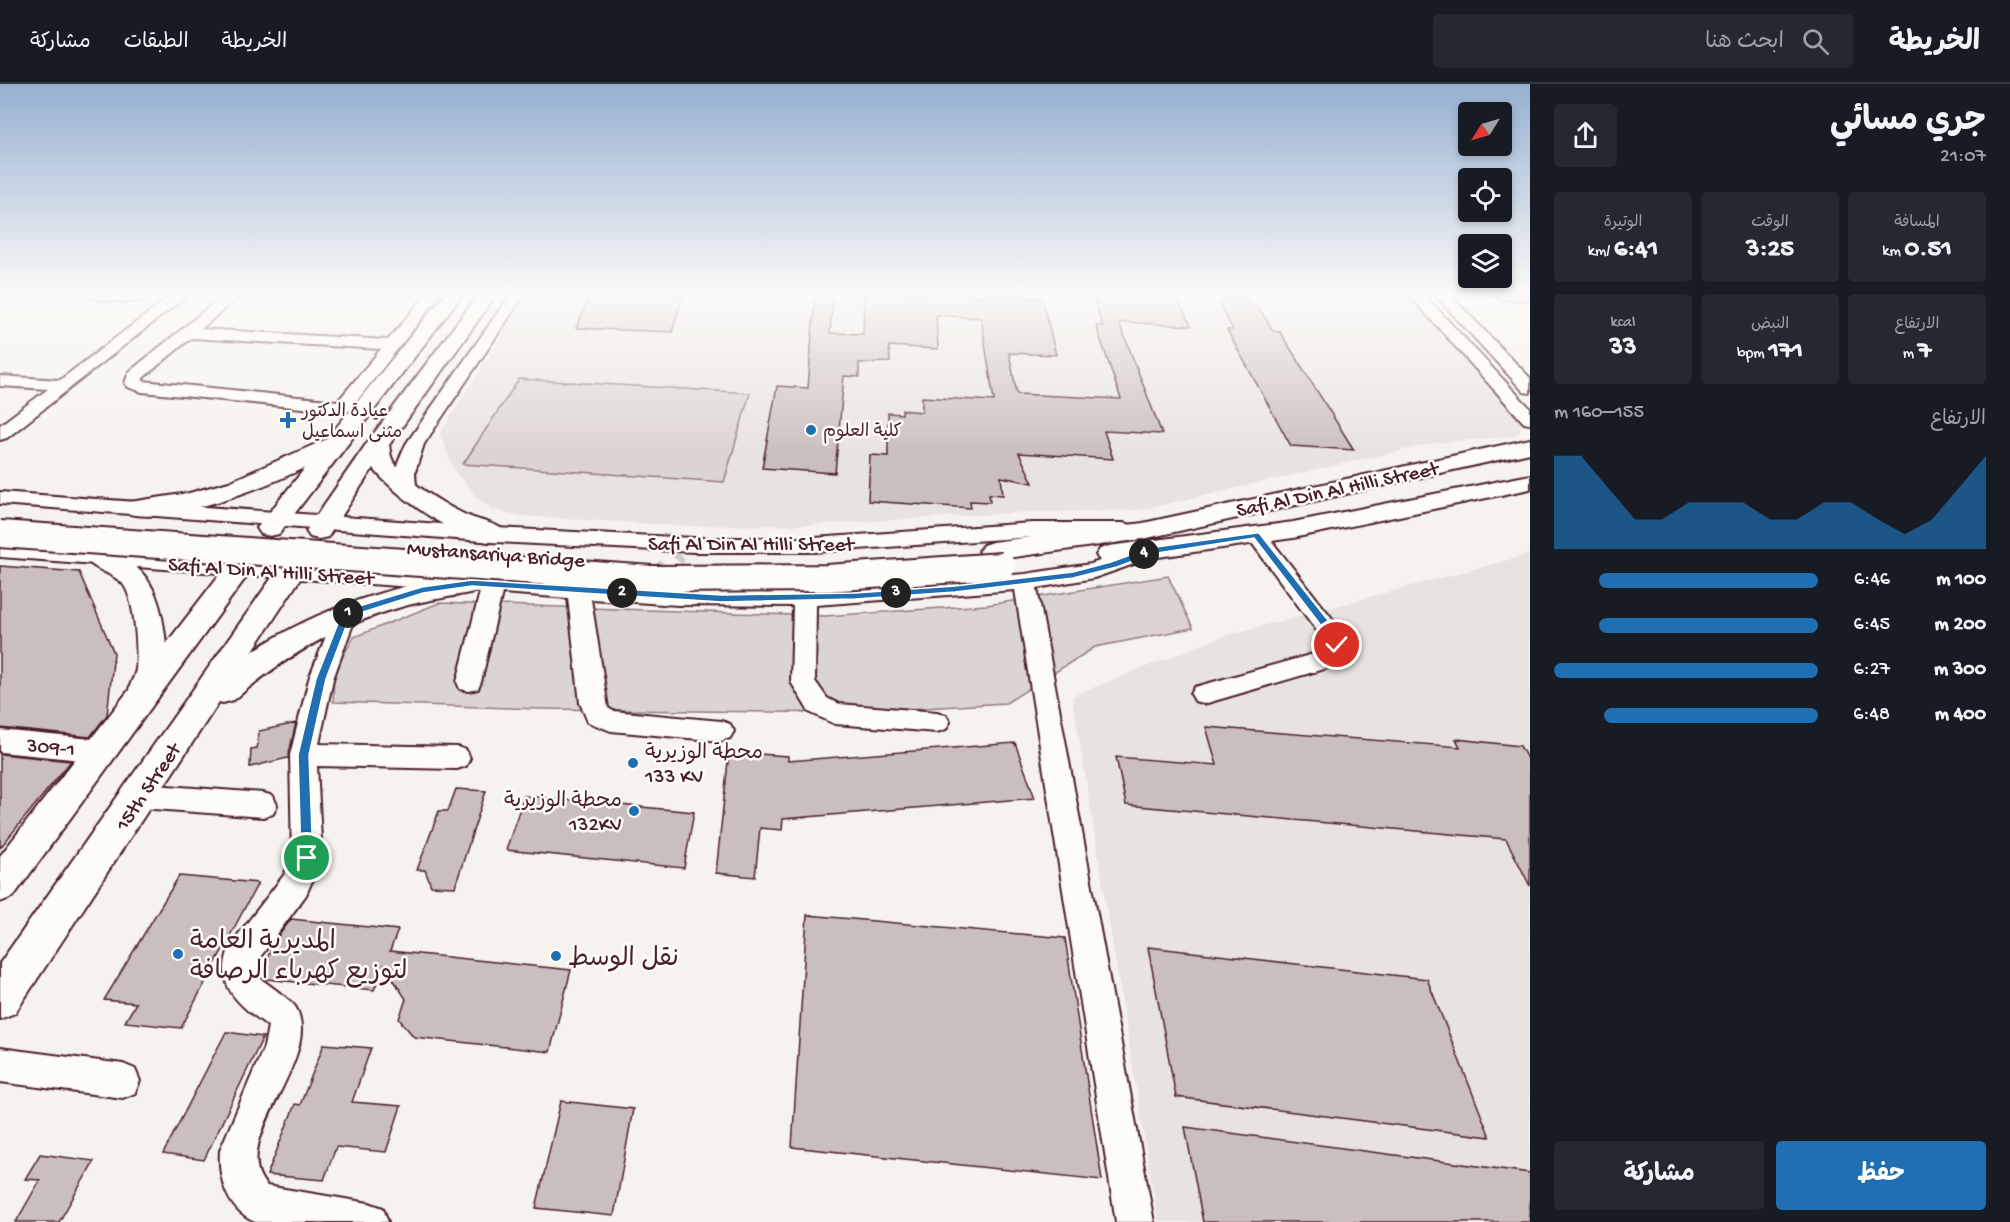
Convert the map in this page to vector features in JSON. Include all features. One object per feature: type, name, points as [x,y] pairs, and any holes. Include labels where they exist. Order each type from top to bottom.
[{"type":"main road","points":[[273,523],[410,348]]},
{"type":"main road","points":[[322,527],[377,445],[448,348]]},
{"type":"main road","points":[[339,437],[340,413],[343,407]]},
{"type":"main road","points":[[139,508],[191,502],[215,494],[288,466],[339,437]]},
{"type":"main road","points":[[377,445],[380,461],[405,487],[429,505],[459,522],[495,535]]},
{"type":"main road","name":"Safi Al Din Al Hilli Street","points":[[1146,541],[1530,446]]},
{"type":"main road","name":"Safi Al Din Al Hilli Street","points":[[997,558],[1146,541],[1256,535],[1530,482]]},
{"type":"main road","name":"Mustansariya Bridge","points":[[0,516],[516,555],[657,563],[827,563],[997,558]]},
{"type":"main road","name":"Mustansariya Bridge","points":[[4,550],[652,579],[807,578],[899,574],[997,558]]},
{"type":"main road","points":[[98,557],[124,569],[136,580],[143,599],[152,647],[150,676],[134,708]]},
{"type":"main road","points":[[0,885],[243,563]]},
{"type":"main road","name":"15th Street","points":[[0,998],[295,567]]},
{"type":"main road","points":[[195,714],[268,654],[346,613],[422,590],[482,584]]},
{"type":"street","points":[[0,434],[113,348]]},
{"type":"street","points":[[160,348],[135,376],[134,382],[142,387],[343,407],[390,348]]},
{"type":"street","points":[[405,487],[405,472],[415,444],[481,348]]},
{"type":"street","points":[[1466,349],[1494,350],[1524,382]]},
{"type":"street","points":[[1466,349],[1530,419]]},
{"type":"street","points":[[1490,374],[1524,382]]},
{"type":"street","points":[[0,381],[66,386]]},
{"type":"street","name":"Safi Al Din Al Hilli Street","points":[[0,498],[139,508],[322,527],[495,535],[686,549],[814,545],[1041,530],[1146,541]]},
{"type":"street","points":[[1204,694],[1325,660],[1336,650],[1337,645],[1330,631],[1256,535]]},
{"type":"street","name":"Safi Al Din Al Hilli Street","points":[[4,550],[98,557],[243,563],[578,590],[679,591],[805,598],[944,590],[1025,582],[1094,570],[1146,541]]},
{"type":"street","points":[[1025,582],[1135,1222]]},
{"type":"street","points":[[470,682],[482,584]]},
{"type":"street","points":[[578,590],[593,703],[597,715],[611,721],[722,730]]},
{"type":"street","points":[[805,598],[803,682],[818,705],[835,714],[937,722]]},
{"type":"street","points":[[346,613],[321,679],[303,755],[307,858],[295,885],[242,955],[241,981],[257,998],[283,1017],[285,1030],[281,1048],[238,1150],[237,1161],[246,1194],[258,1204],[369,1222]]},
{"type":"street","name":"309-1","points":[[0,741],[102,751]]},
{"type":"street","points":[[303,755],[458,758]]},
{"type":"street","points":[[140,796],[262,805]]},
{"type":"street","points":[[0,1065],[123,1081]]},
{"type":"shaded area","points":[[494,348],[1454,348],[1521,421],[1520,431],[1514,436],[1430,444],[1140,510],[1030,512],[812,525],[684,526],[520,516],[491,509],[476,496],[454,470],[440,434]]},
{"type":"shaded area","points":[[519,379],[750,393],[724,482],[463,464]]},
{"type":"shaded area","points":[[1530,554],[1530,1222],[1158,1222],[1072,696],[1224,636]]},
{"type":"shaded area","points":[[1168,576],[1193,628],[1095,647],[1006,703],[842,713],[542,709],[333,702],[334,671],[354,637],[439,603],[825,616],[987,605]]},
{"type":"building","points":[[811,348],[889,348],[890,362],[859,363],[859,377],[844,376],[835,473],[762,468],[777,386],[808,388]]},
{"type":"building","points":[[986,348],[1054,348],[1056,355],[1009,353],[1017,394],[1121,399],[1104,348],[1129,348],[1162,434],[1104,431],[1113,459],[1019,453],[1033,483],[1001,477],[1003,495],[989,494],[990,502],[970,501],[971,508],[868,501],[870,455],[888,456],[888,413],[902,414],[902,410],[922,412],[922,397],[994,401]]},
{"type":"building","points":[[1237,348],[1290,348],[1354,450],[1291,446]]},
{"type":"building","points":[[0,566],[79,572],[114,653],[107,715],[90,737],[0,728]]},
{"type":"building","points":[[296,723],[288,758],[250,767],[251,749],[257,748],[259,731]]},
{"type":"building","points":[[1206,727],[1460,747],[1456,739],[1520,746],[1530,764],[1530,886],[1506,839],[1126,805],[1116,757],[1217,765]]},
{"type":"building","points":[[1015,743],[1035,798],[783,819],[782,830],[760,828],[755,877],[716,873],[729,752],[788,756],[788,761]]},
{"type":"building","points":[[0,754],[71,761],[0,848]]},
{"type":"building","points":[[456,789],[486,791],[455,887],[431,886],[425,870],[417,870],[439,811],[448,811]]},
{"type":"building","points":[[524,796],[694,812],[684,868],[506,850]]},
{"type":"building","points":[[179,876],[258,883],[181,1028],[125,1022],[136,1003],[104,1000]]},
{"type":"building","points":[[807,915],[1065,938],[1102,1180],[792,1147]]},
{"type":"building","points":[[291,919],[398,930],[390,951],[571,970],[550,1052],[414,1037],[399,1019],[406,999],[384,965],[374,990],[266,979],[262,968],[277,938]]},
{"type":"building","points":[[1148,947],[1427,979],[1490,1137],[1176,1097]]},
{"type":"building","points":[[226,1032],[263,1037],[204,1160],[163,1154]]},
{"type":"building","points":[[324,1044],[371,1048],[352,1102],[401,1106],[386,1152],[336,1147],[324,1180],[267,1175],[295,1104],[300,1105]]},
{"type":"building","points":[[561,1101],[633,1109],[614,1216],[536,1208]]},
{"type":"building","points":[[1185,1127],[1530,1173],[1530,1222],[1203,1222]]},
{"type":"building","points":[[40,1154],[94,1161],[59,1222],[16,1222],[40,1180],[25,1179]]},
{"type":"tunnel","points":[[670,586],[666,569],[677,553]]},
{"type":"place","name":"عيادة الدكتور مثنى اسماعيل","points":[[288,420]]},
{"type":"place","name":"كلية العلوم","points":[[811,430]]},
{"type":"place","name":"محطة الوزيرية 133 KV","points":[[633,763]]},
{"type":"place","name":"محطة الوزيرية 132KV","points":[[634,811]]},
{"type":"place","name":"المديرية العامة لتوزيع كهرباء الرصافة","points":[[178,954]]},
{"type":"place","name":"نقل الوسط","points":[[556,956]]},
{"type":"route","points":[[307,858],[303,755],[321,679],[346,613],[422,590],[472,583],[678,597],[855,596],[955,589],[1073,575],[1114,565],[1149,551],[1256,535],[1330,631],[1337,645]]}]
